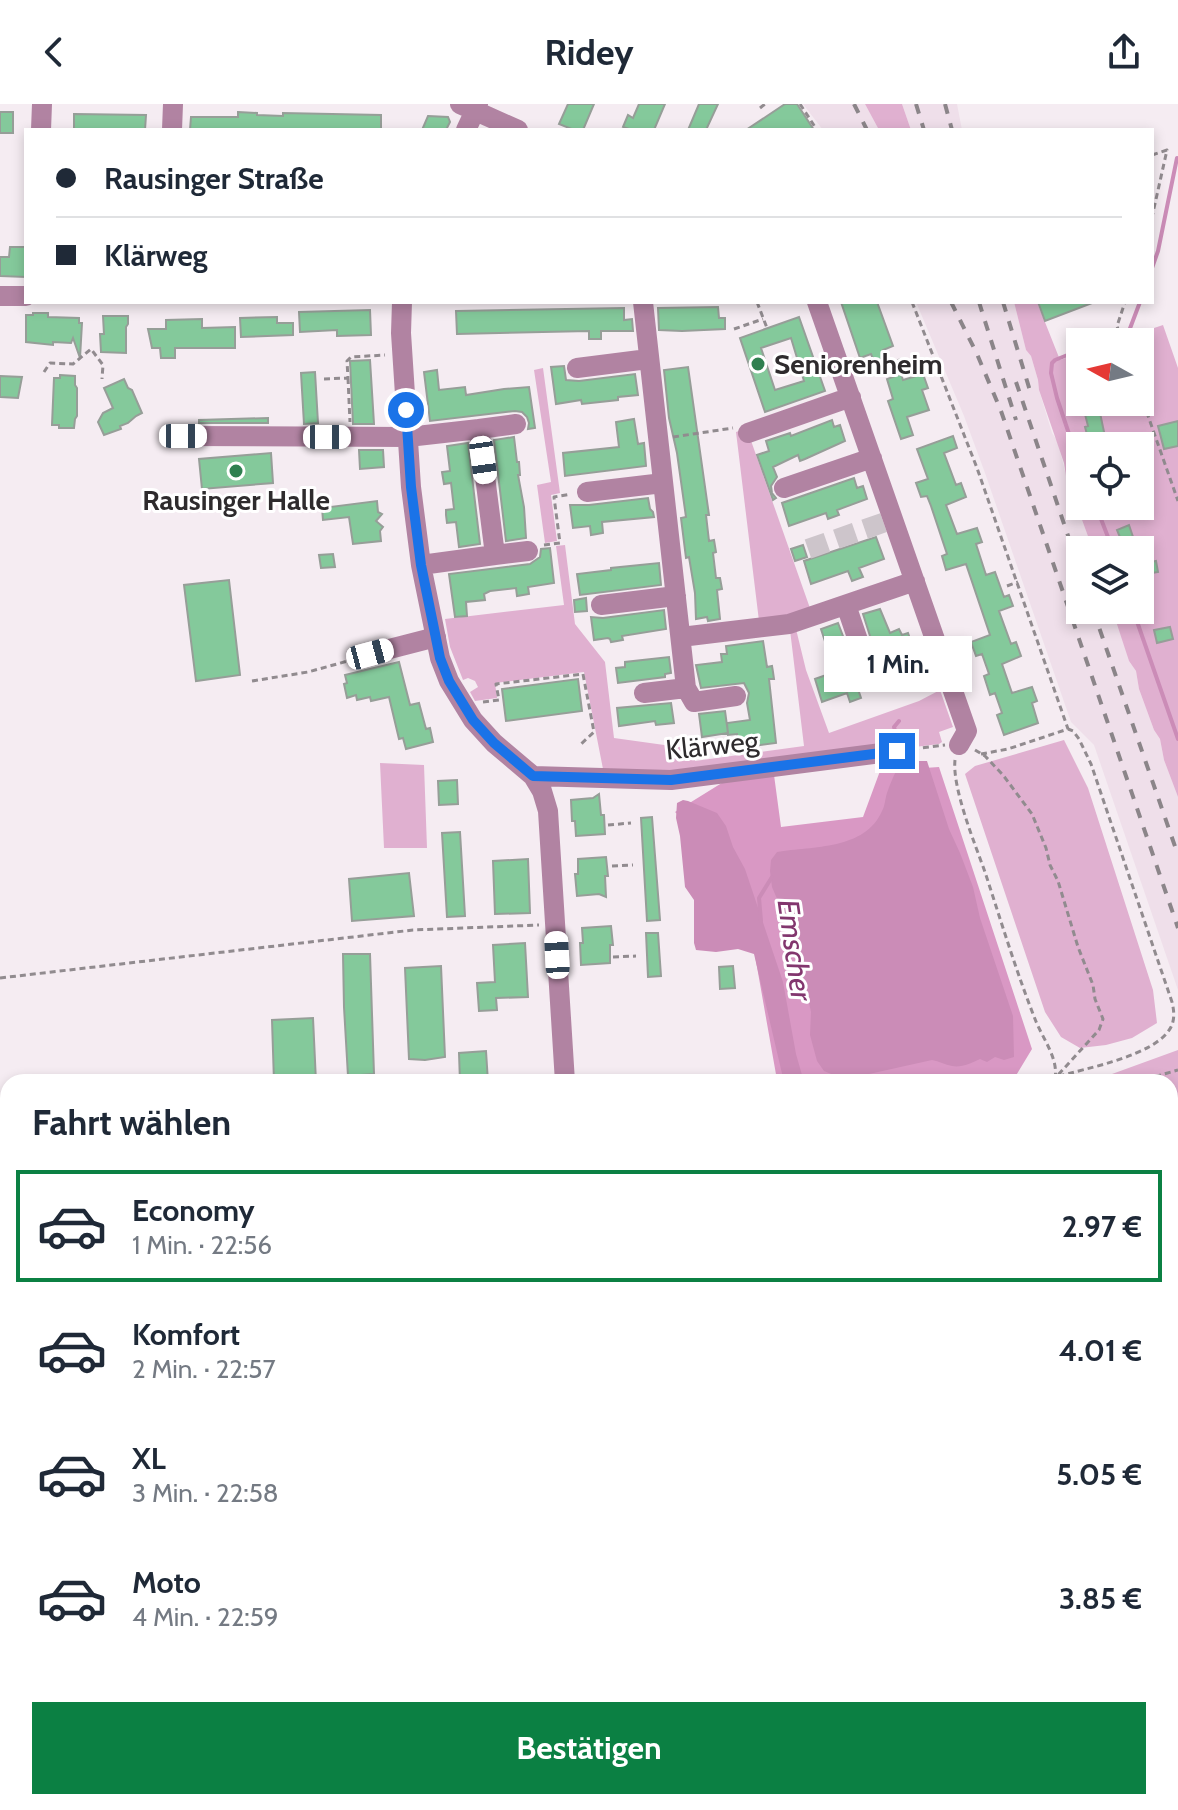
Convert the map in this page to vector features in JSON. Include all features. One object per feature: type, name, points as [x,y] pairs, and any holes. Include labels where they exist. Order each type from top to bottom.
[{"type":"street","points":[[41,128],[42,104]]},
{"type":"street","points":[[172,128],[173,104]]},
{"type":"street","points":[[466,128],[471,106],[514,128]]},
{"type":"street","points":[[0,296],[24,296]]},
{"type":"street","points":[[402,304],[411,487],[421,565],[440,658],[449,681],[473,720],[494,743],[533,776],[548,811],[564,1074]]},
{"type":"street","points":[[643,304],[686,688],[694,702],[736,696]]},
{"type":"street","points":[[818,304],[967,731],[959,745]]},
{"type":"street","points":[[577,368],[648,359]]},
{"type":"street","points":[[748,433],[848,388]]},
{"type":"street","points":[[183,436],[408,437],[516,424]]},
{"type":"street","points":[[479,429],[495,555]]},
{"type":"street","points":[[784,488],[872,458]]},
{"type":"street","points":[[587,492],[663,483]]},
{"type":"street","points":[[421,565],[528,551]]},
{"type":"street","points":[[681,637],[789,624],[915,581]]},
{"type":"street","points":[[601,605],[676,596]]},
{"type":"street","points":[[846,605],[862,652]]},
{"type":"street","points":[[370,654],[436,637]]},
{"type":"street","points":[[644,693],[686,688]]},
{"type":"street","name":"Klärweg","points":[[533,776],[671,780],[903,751]]},
{"type":"path","points":[[760,108],[765,104]]},
{"type":"path","points":[[800,104],[816,128]]},
{"type":"path","points":[[1154,154],[1167,150],[1154,208]]},
{"type":"path","points":[[758,304],[767,328]]},
{"type":"path","points":[[913,304],[962,426],[1068,729]]},
{"type":"path","points":[[1118,328],[1124,304]]},
{"type":"path","points":[[734,329],[763,319]]},
{"type":"path","points":[[44,372],[50,363],[73,364],[91,349],[103,365],[102,379]]},
{"type":"path","points":[[351,437],[347,361],[351,357],[403,354]]},
{"type":"path","points":[[848,388],[900,360],[903,369]]},
{"type":"path","points":[[324,379],[348,378]]},
{"type":"path","points":[[1148,416],[1178,501]]},
{"type":"path","points":[[953,429],[962,426]]},
{"type":"path","points":[[658,439],[737,427],[748,433]]},
{"type":"path","points":[[528,551],[532,547],[560,543],[554,497],[587,492]]},
{"type":"path","points":[[1007,586],[1018,582]]},
{"type":"path","points":[[252,681],[308,672],[370,654]]},
{"type":"path","points":[[462,704],[499,700],[496,684],[583,674],[594,732],[581,744]]},
{"type":"path","points":[[981,754],[1008,749],[1068,729],[1073,731],[1091,764],[1164,974],[1174,1012],[1170,1028],[1153,1044],[1138,1052],[1067,1074]]},
{"type":"path","points":[[959,745],[954,769],[957,787],[1031,1008],[1055,1063],[1056,1074]]},
{"type":"path","points":[[903,751],[959,745],[972,748],[1003,775],[1032,814],[1058,881],[1103,1019],[1099,1030],[1059,1074]]},
{"type":"path","points":[[608,825],[631,823]]},
{"type":"path","points":[[612,866],[633,865]]},
{"type":"path","points":[[0,978],[413,930],[555,924]]},
{"type":"path","points":[[613,957],[636,956]]},
{"type":"shaded area","points":[[803,104],[865,104],[878,128],[821,128]]},
{"type":"shaded area","points":[[865,104],[902,104],[910,128],[878,128]]},
{"type":"shaded area","points":[[902,104],[957,104],[962,128],[910,128]]},
{"type":"shaded area","points":[[917,304],[1014,304],[1052,433],[1058,442],[1066,476],[1066,520],[1082,520],[1088,536],[1066,536],[1066,624],[1118,624],[1178,797],[1178,990],[1094,745],[1071,722],[985,473]]},
{"type":"shaded area","points":[[1014,304],[1038,304],[1060,360],[1066,358],[1066,416],[1154,416],[1154,328],[1163,325],[1178,368],[1178,797],[1117,624],[1154,624],[1154,536],[1088,536],[1082,520],[1154,520],[1154,432],[1066,432],[1066,476],[1031,356],[1026,350]]},
{"type":"shaded area","points":[[543,368],[560,493],[551,495],[557,541],[545,543],[537,485],[551,482],[534,370]]},
{"type":"shaded area","points":[[736,432],[749,435],[811,611],[759,621]]},
{"type":"shaded area","points":[[565,545],[575,624],[605,662],[614,738],[693,749],[695,761],[804,746],[790,630],[796,629],[806,670],[829,733],[919,701],[940,690],[953,727],[939,732],[942,742],[939,744],[678,776],[603,769],[584,672],[495,683],[497,698],[475,701],[470,692],[478,687],[475,681],[468,678],[463,680],[450,647],[445,619],[564,605],[556,546]]},
{"type":"shaded area","points":[[1064,740],[1088,788],[1153,990],[1157,1023],[1132,1038],[1080,1048],[1061,1037],[1045,1012],[965,774],[975,766]]},
{"type":"shaded area","points":[[927,761],[949,829],[973,887],[980,918],[1013,1016],[1014,1057],[1004,1060],[995,1057],[987,1062],[980,1059],[959,1066],[932,1060],[869,1074],[831,1074],[824,1071],[817,1061],[810,1035],[811,1012],[803,975],[772,887],[771,860],[777,852],[837,844],[863,833],[874,824],[882,811],[899,764]]},
{"type":"shaded area","points":[[380,763],[424,765],[427,848],[384,848]]},
{"type":"shaded area","points":[[939,767],[1032,1049],[1017,1074],[776,1074],[740,871],[675,812],[725,781],[774,775],[781,827],[863,817],[880,771]]},
{"type":"shaded area","points":[[688,801],[717,813],[726,826],[745,869],[783,982],[802,1074],[782,1074],[754,954],[738,949],[716,952],[696,950],[694,900],[685,887],[676,818],[677,803]]},
{"type":"shaded area","points":[[1178,1050],[1178,1074],[1112,1074]]},
{"type":"building","points":[[568,104],[594,104],[584,128],[559,124]]},
{"type":"building","points":[[639,104],[665,104],[655,128],[623,127],[628,115],[633,118]]},
{"type":"building","points":[[699,104],[718,104],[707,128],[689,128]]},
{"type":"building","points":[[785,104],[797,104],[813,128],[749,128]]},
{"type":"building","points":[[0,112],[13,112],[13,133],[0,133]]},
{"type":"building","points":[[238,112],[283,116],[283,113],[381,115],[381,128],[190,128],[191,117],[238,117]]},
{"type":"building","points":[[74,114],[146,115],[145,128],[74,128]]},
{"type":"building","points":[[428,116],[448,117],[450,122],[447,128],[423,128]]},
{"type":"building","points":[[10,247],[24,247],[24,277],[0,276],[0,257],[9,257]]},
{"type":"building","points":[[842,304],[878,304],[893,346],[883,350],[886,357],[874,361],[871,354],[860,358]]},
{"type":"building","points":[[1039,304],[1089,304],[1045,321]]},
{"type":"building","points":[[718,307],[719,318],[725,318],[725,329],[659,330],[658,308]]},
{"type":"building","points":[[624,308],[624,320],[632,319],[633,331],[601,331],[601,339],[589,339],[589,331],[457,334],[456,311]]},
{"type":"building","points":[[370,310],[371,335],[337,336],[337,330],[300,332],[299,312]]},
{"type":"building","points":[[26,315],[79,318],[79,323],[82,323],[80,358],[73,338],[71,343],[53,342],[53,345],[26,342]]},
{"type":"building","points":[[103,316],[128,316],[126,353],[101,352]]},
{"type":"building","points":[[277,317],[277,323],[293,323],[293,335],[241,337],[240,318]]},
{"type":"building","name":"Seniorenheim","points":[[799,317],[825,391],[765,412],[740,338]],"holes":[[[791,338],[804,381],[775,390],[761,348]]]},
{"type":"building","points":[[202,319],[202,328],[235,327],[235,348],[175,348],[175,358],[161,358],[160,348],[152,348],[148,329],[166,329],[166,320]]},
{"type":"building","points":[[370,360],[374,424],[353,424],[350,361]]},
{"type":"building","points":[[564,366],[566,380],[635,374],[638,395],[582,404],[581,400],[556,404],[551,367]]},
{"type":"building","points":[[688,367],[709,515],[706,515],[709,541],[714,540],[716,578],[720,578],[722,589],[717,590],[720,619],[708,621],[707,617],[696,619],[695,593],[689,557],[686,558],[681,518],[686,517],[664,370]]},
{"type":"building","points":[[437,370],[439,390],[465,387],[466,395],[529,387],[535,428],[528,429],[527,417],[515,411],[430,421],[424,372]]},
{"type":"building","points":[[315,372],[318,423],[304,424],[301,373]]},
{"type":"building","points":[[901,374],[903,380],[923,374],[928,388],[922,390],[929,410],[907,417],[913,435],[901,439],[888,401],[893,399],[887,379]]},
{"type":"building","points":[[60,375],[75,376],[77,416],[74,428],[52,425],[54,378],[60,378]]},
{"type":"building","points":[[0,376],[22,377],[18,398],[0,397]]},
{"type":"building","points":[[124,379],[142,413],[120,426],[121,429],[104,435],[98,422],[103,413],[113,408],[104,388]]},
{"type":"building","points":[[1086,416],[1101,416],[1104,432],[1086,432],[1085,427],[1088,426]]},
{"type":"building","points":[[268,418],[268,423],[199,423],[199,420]]},
{"type":"building","points":[[634,419],[638,444],[644,443],[646,466],[565,476],[563,453],[619,447],[616,422]]},
{"type":"building","points":[[832,420],[834,427],[840,425],[845,441],[800,461],[798,455],[773,467],[777,477],[771,486],[776,498],[773,500],[757,455],[769,451],[766,441],[790,433],[791,436]]},
{"type":"building","points":[[1178,421],[1178,446],[1164,449],[1158,426]]},
{"type":"building","points":[[953,436],[957,448],[944,453],[956,485],[961,483],[966,497],[946,505],[957,534],[977,528],[982,542],[976,544],[986,575],[995,572],[1004,597],[1009,595],[1013,606],[999,611],[1011,644],[1016,642],[1021,656],[1002,664],[1012,693],[1032,687],[1037,701],[1032,703],[1038,723],[1004,735],[997,715],[1002,713],[995,693],[990,695],[984,676],[989,674],[982,654],[976,656],[971,642],[990,635],[966,564],[946,570],[942,556],[947,554],[931,506],[927,496],[921,497],[916,483],[928,479],[917,449]]},
{"type":"building","points":[[514,437],[526,538],[506,541],[494,440]]},
{"type":"building","points":[[468,443],[480,544],[459,547],[456,522],[447,523],[446,510],[454,509],[451,483],[444,484],[442,472],[450,471],[447,446]]},
{"type":"building","points":[[359,450],[383,450],[384,467],[360,469]]},
{"type":"building","name":"Rausinger Halle","points":[[271,453],[273,483],[202,489],[199,459]]},
{"type":"building","points":[[854,478],[857,488],[863,486],[867,499],[837,510],[839,515],[828,519],[826,513],[789,526],[782,503]]},
{"type":"building","points":[[648,498],[654,517],[602,522],[603,533],[591,535],[590,526],[573,528],[570,505]]},
{"type":"building","points":[[377,501],[378,512],[382,514],[376,521],[383,527],[380,531],[381,541],[353,544],[349,517],[323,520],[322,508]]},
{"type":"building","points":[[1129,525],[1133,536],[1119,536],[1117,530]]},
{"type":"building","points":[[876,537],[884,559],[859,568],[863,577],[852,581],[848,571],[811,584],[804,561]]},
{"type":"building","points":[[803,545],[807,557],[795,561],[791,549]]},
{"type":"building","points":[[550,548],[554,583],[528,587],[529,594],[517,596],[516,588],[490,591],[484,594],[485,600],[466,602],[467,616],[455,617],[449,574],[530,564],[540,557],[541,549]]},
{"type":"building","points":[[333,554],[335,567],[321,568],[319,555]]},
{"type":"building","points":[[659,563],[661,585],[580,595],[577,574]]},
{"type":"building","points":[[229,580],[240,675],[196,681],[184,585]]},
{"type":"building","points":[[586,598],[587,611],[575,612],[574,600]]},
{"type":"building","points":[[880,609],[890,633],[899,629],[902,635],[908,633],[920,667],[895,676],[897,683],[886,687],[884,680],[858,689],[861,698],[850,702],[847,693],[822,702],[815,679],[835,672],[821,629],[838,623],[854,665],[867,664],[876,655],[863,614]]},
{"type":"building","points":[[664,610],[666,629],[622,636],[623,640],[611,642],[608,638],[594,640],[591,617]]},
{"type":"building","points":[[1170,627],[1173,639],[1157,643],[1154,630]]},
{"type":"building","points":[[763,641],[767,667],[772,666],[774,679],[769,679],[776,743],[738,748],[737,734],[728,735],[727,723],[750,720],[749,693],[744,683],[701,688],[696,665],[722,662],[721,654],[727,654],[726,646]]},
{"type":"building","points":[[669,657],[671,673],[665,674],[665,677],[618,683],[616,668],[625,667],[625,662]]},
{"type":"building","points":[[399,662],[410,705],[419,703],[433,742],[406,749],[403,738],[399,739],[389,697],[371,701],[370,697],[357,700],[356,695],[347,698],[344,684],[347,683],[345,675]]},
{"type":"building","points":[[578,679],[582,711],[506,721],[502,689]]},
{"type":"building","points":[[671,703],[674,723],[656,725],[655,721],[619,726],[617,708]]},
{"type":"building","points":[[725,711],[728,733],[702,737],[699,714]]},
{"type":"building","points":[[457,780],[458,804],[439,805],[438,781]]},
{"type":"building","points":[[599,794],[605,834],[576,836],[571,800],[593,798]]},
{"type":"building","points":[[652,817],[660,920],[647,921],[641,818]]},
{"type":"building","points":[[460,832],[465,916],[447,917],[442,833]]},
{"type":"building","points":[[606,857],[606,897],[599,894],[577,896],[575,874],[578,874],[578,859]]},
{"type":"building","points":[[528,859],[530,913],[495,914],[493,861]]},
{"type":"building","points":[[409,873],[414,916],[352,921],[349,879]]},
{"type":"building","points":[[611,926],[613,945],[610,945],[610,963],[581,965],[582,928]]},
{"type":"building","points":[[646,933],[658,933],[661,976],[648,977]]},
{"type":"building","points":[[525,943],[528,997],[496,998],[497,1010],[479,1011],[477,983],[495,982],[493,945]]},
{"type":"building","points":[[343,954],[370,954],[374,1074],[348,1074]]},
{"type":"building","points":[[441,966],[445,1057],[409,1059],[405,968]]},
{"type":"building","points":[[733,966],[735,988],[720,989],[719,967]]},
{"type":"building","points":[[313,1018],[316,1074],[274,1074],[272,1020]]},
{"type":"building","points":[[486,1051],[487,1074],[460,1074],[459,1053]]},
{"type":"waterway","name":"Emscher","points":[[1154,262],[1177,158]]},
{"type":"waterway","name":"Emscher","points":[[1130,328],[1139,304]]},
{"type":"waterway","points":[[1066,356],[1052,363],[1051,373],[1068,432]]},
{"type":"waterway","points":[[1101,520],[1108,536]]},
{"type":"waterway","points":[[1138,624],[1178,739]]},
{"type":"waterway","name":"Emscher","points":[[899,721],[894,727],[899,744]]},
{"type":"waterway","name":"Emscher","points":[[761,921],[759,898],[772,877]]},
{"type":"tunnel","points":[[808,549],[894,519]]},
{"type":"railway","points":[[854,104],[866,128]]},
{"type":"railway","points":[[916,104],[923,128]]},
{"type":"railway","points":[[945,104],[951,128]]},
{"type":"railway","points":[[952,304],[1001,411],[1178,928]]},
{"type":"railway","points":[[980,304],[1016,420]]},
{"type":"railway","points":[[1004,304],[1031,394]]},
{"type":"railway","points":[[1016,382],[1068,536]]},
{"type":"railway","points":[[1098,624],[1178,855]]},
{"type":"place","name":"Seniorenheim","points":[[758,364]]},
{"type":"place","name":"Rausinger Halle","points":[[236,471]]},
{"type":"route","points":[[406,410],[411,487],[421,565],[440,658],[449,681],[473,720],[494,743],[533,776],[671,780],[897,751]]}]
